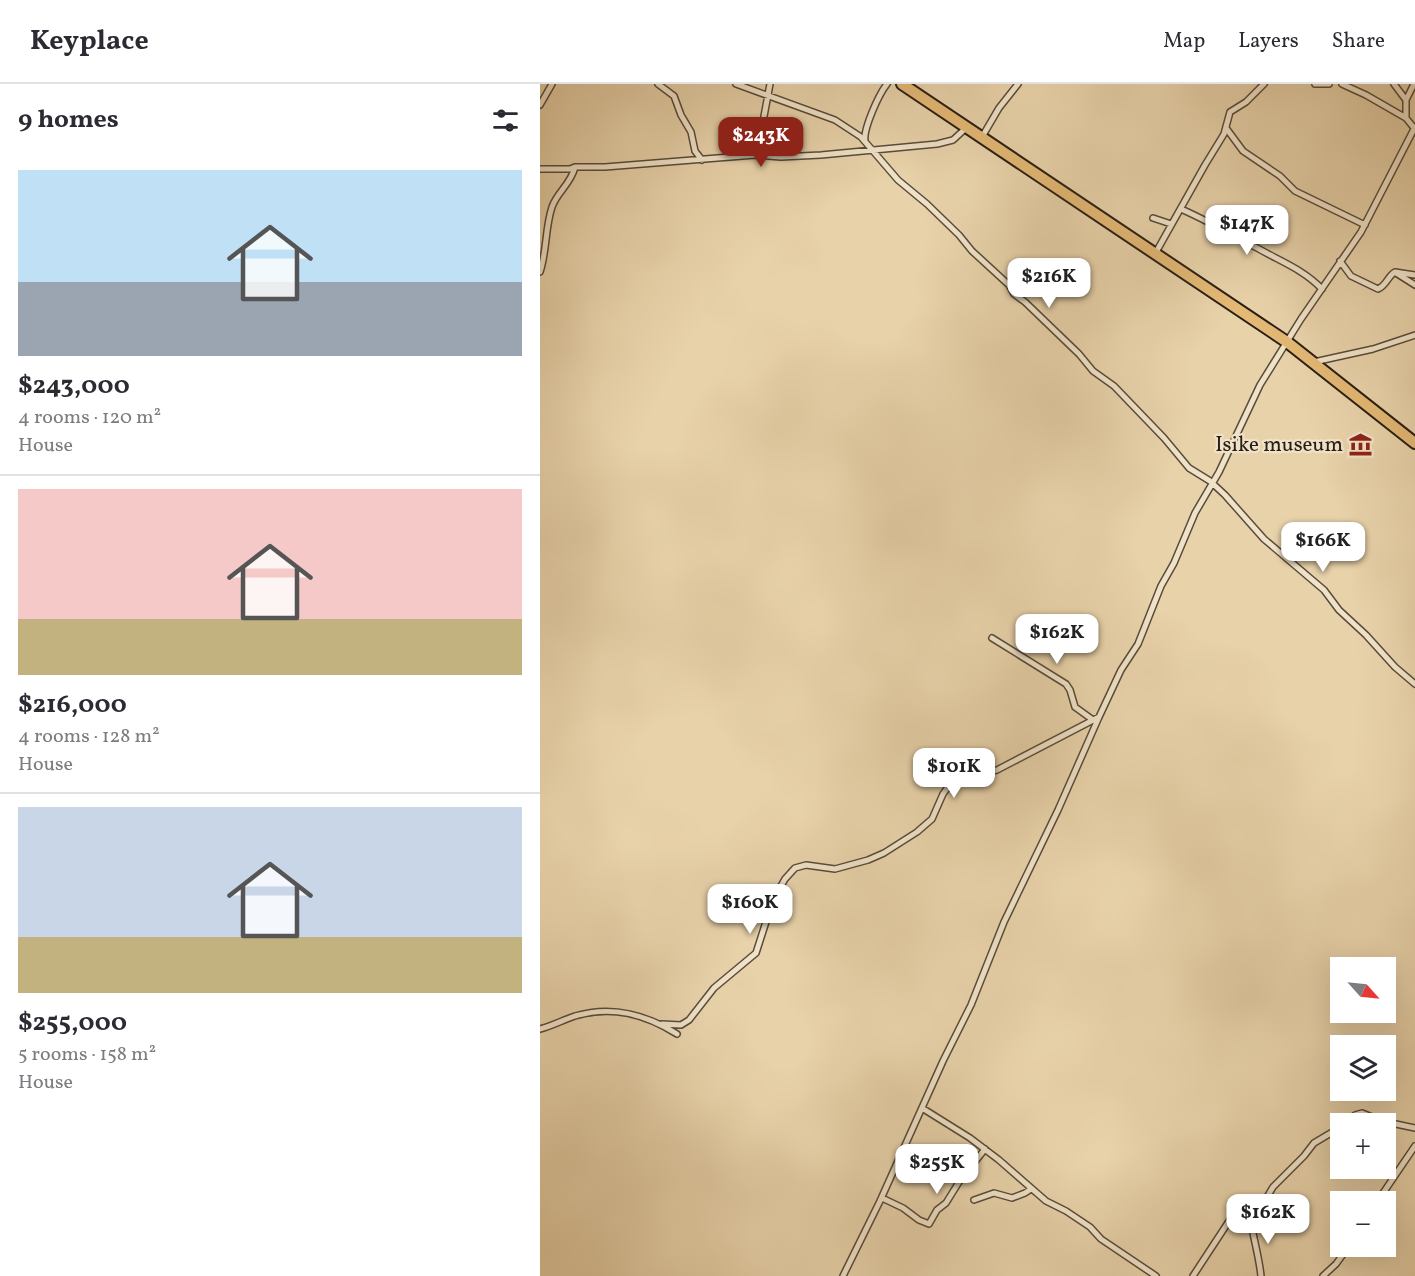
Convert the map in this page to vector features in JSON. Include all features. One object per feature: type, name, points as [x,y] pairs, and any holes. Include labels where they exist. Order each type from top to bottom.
[{"type":"highway","points":[[902,84],[1287,342],[1415,443]]},
{"type":"street","points":[[540,105],[552,84]]},
{"type":"street","points":[[658,84],[674,96],[691,132],[695,151],[702,160]]},
{"type":"street","points":[[736,84],[835,120],[866,142]]},
{"type":"street","points":[[755,155],[770,84]]},
{"type":"street","points":[[887,84],[882,90],[865,132],[870,150],[908,190],[927,204],[959,235],[972,251],[1009,285],[1014,294],[1079,354],[1093,371],[1114,386],[1189,468],[1212,483],[1264,539],[1324,590],[1339,610],[1415,684]]},
{"type":"street","points":[[981,139],[999,108],[1018,84]]},
{"type":"street","points":[[1155,254],[1224,134],[1228,116],[1233,109],[1246,102],[1264,84]]},
{"type":"street","points":[[1315,84],[1329,84]]},
{"type":"street","points":[[843,1276],[882,1198],[971,1005],[1004,922],[1126,662],[1136,650],[1161,586],[1174,563],[1195,513],[1219,472],[1260,385],[1365,225],[1415,127],[1406,118],[1342,84]]},
{"type":"street","points":[[1394,84],[1406,100]]},
{"type":"street","points":[[1406,118],[1406,100],[1414,84]]},
{"type":"street","points":[[540,169],[570,169],[755,155],[796,157],[947,143],[967,127]]},
{"type":"street","points":[[1226,128],[1243,151],[1280,176],[1295,191],[1365,225]]},
{"type":"street","points":[[540,272],[553,204],[570,182],[575,167]]},
{"type":"street","points":[[1181,209],[1217,225],[1295,267],[1322,289]]},
{"type":"street","points":[[1153,218],[1171,224]]},
{"type":"street","points":[[1340,261],[1351,276],[1378,289],[1395,272]]},
{"type":"street","points":[[1395,272],[1415,275]]},
{"type":"street","points":[[1395,272],[1415,285]]},
{"type":"street","points":[[1313,362],[1373,349],[1415,335]]},
{"type":"street","points":[[992,638],[1066,684],[1075,707],[1093,720]]},
{"type":"street","points":[[662,1024],[681,1025],[689,1020],[714,988],[756,953],[765,919],[773,900],[785,879],[795,868],[806,865],[835,869],[884,853],[917,832],[932,819],[943,794],[951,783],[965,777],[998,770],[1100,717]]},
{"type":"street","points":[[540,1029],[579,1015],[606,1011],[650,1018],[677,1034]]},
{"type":"street","points":[[922,1108],[985,1149],[1046,1201],[1090,1227],[1101,1239],[1156,1276]]},
{"type":"street","points":[[1396,1124],[1415,1128]]},
{"type":"street","points":[[1193,1276],[1231,1218],[1250,1217],[1260,1209],[1273,1187],[1314,1143],[1330,1134]]},
{"type":"street","points":[[1384,1191],[1415,1146]]},
{"type":"street","points":[[882,1198],[928,1224],[985,1149]]},
{"type":"street","points":[[974,1200],[994,1193],[1012,1198],[1025,1194],[1031,1189]]},
{"type":"street","points":[[1250,1217],[1254,1242],[1259,1255],[1261,1276]]},
{"type":"street","points":[[1323,1276],[1341,1257]]},
{"type":"place","name":"Isike museum","points":[[1361,444]]}]
